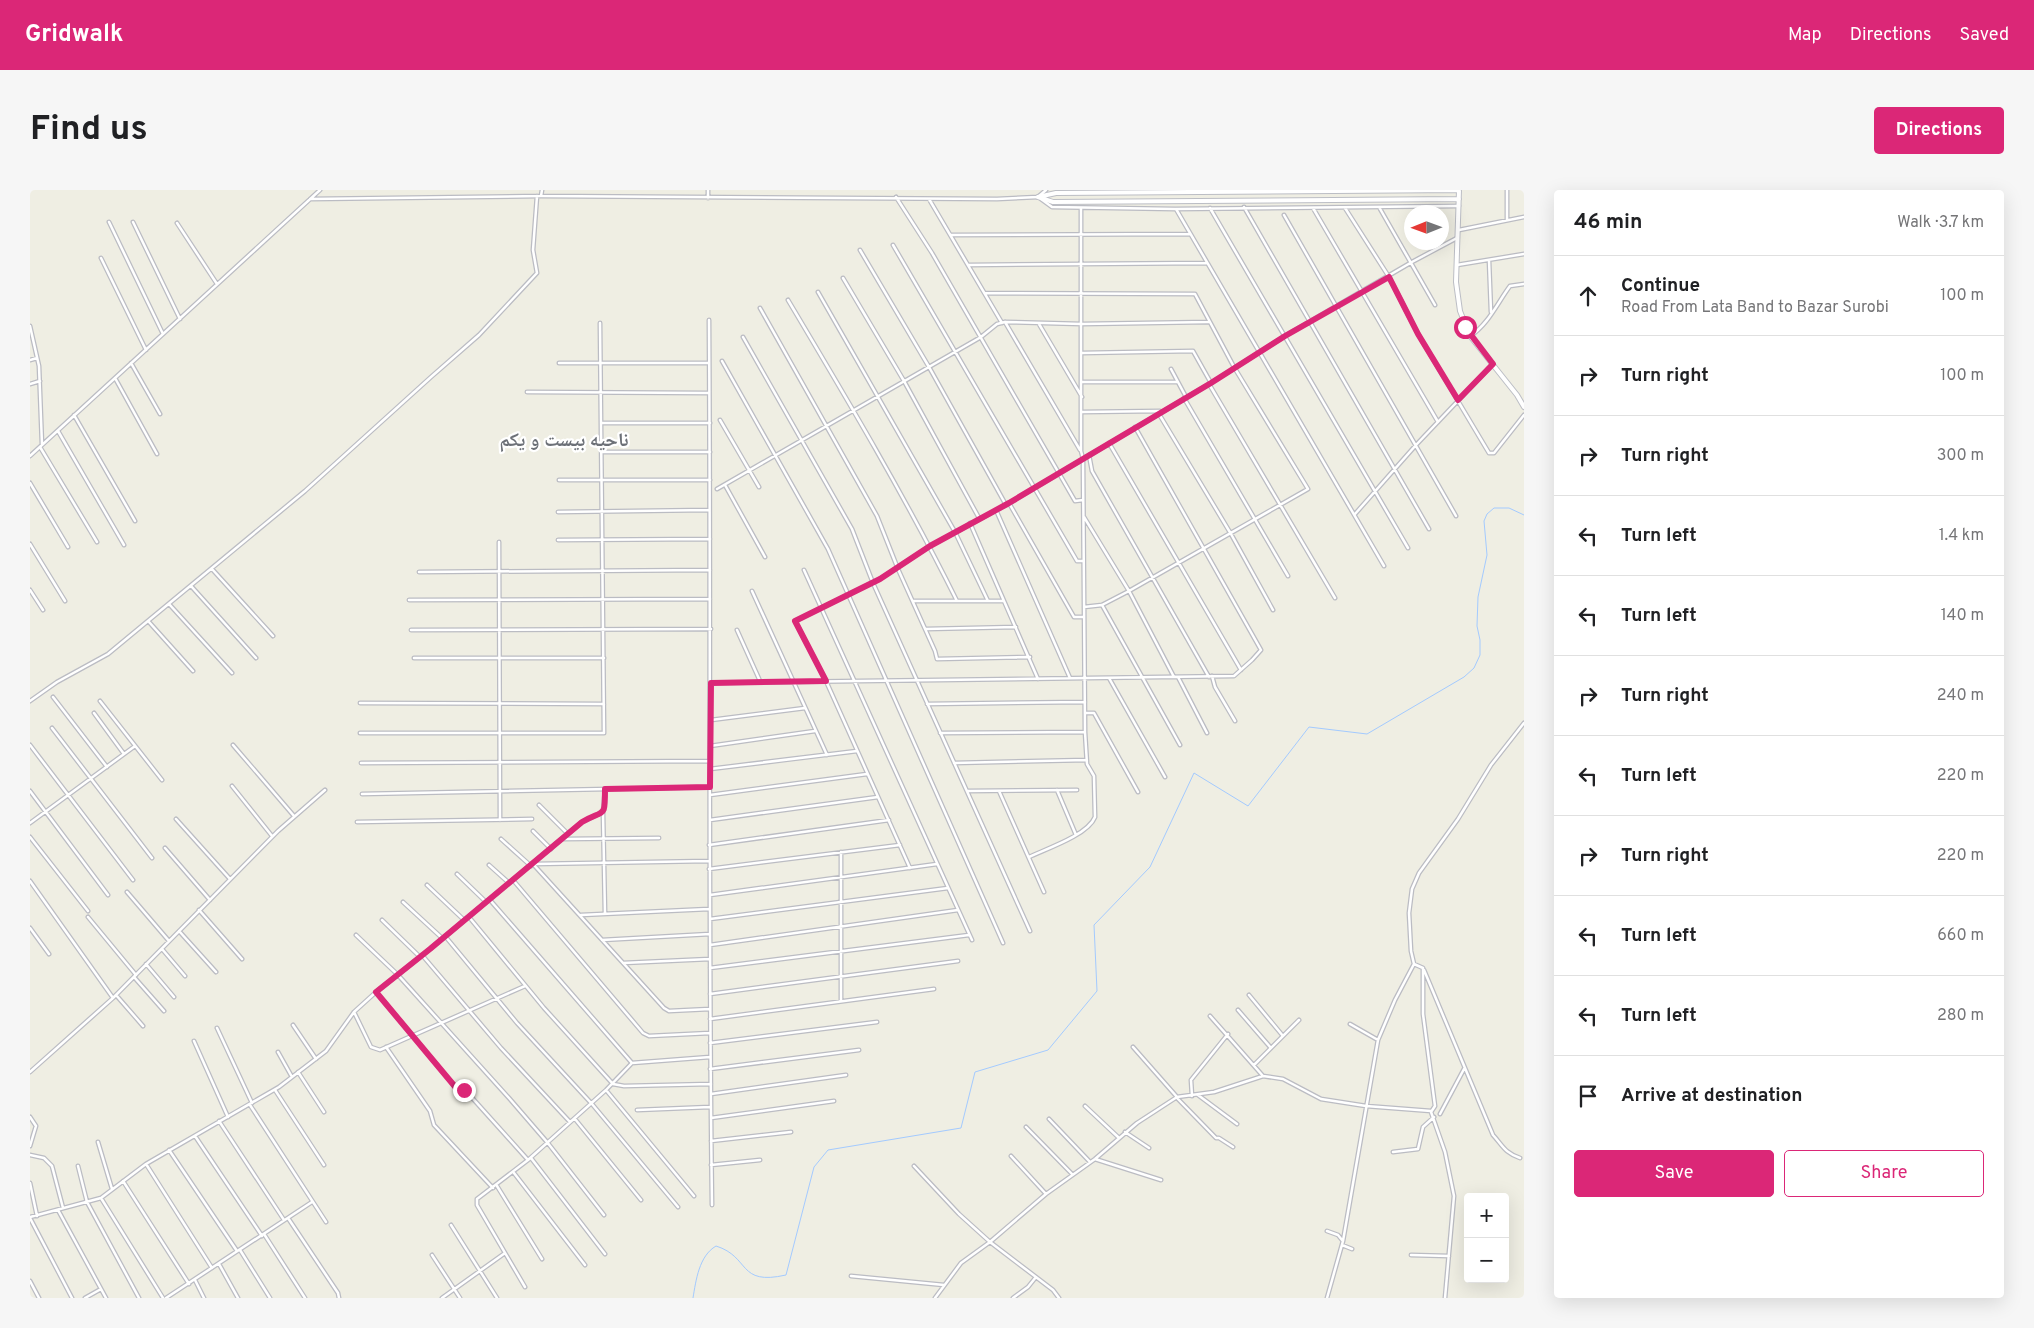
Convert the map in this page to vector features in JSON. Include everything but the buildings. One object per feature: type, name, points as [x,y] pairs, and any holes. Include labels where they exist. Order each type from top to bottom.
[{"type":"street","points":[[30,456],[320,190]]},
{"type":"street","points":[[541,196],[542,190]]},
{"type":"street","points":[[708,190],[708,198]]},
{"type":"street","points":[[1038,197],[1046,190]]},
{"type":"street","points":[[310,199],[536,196],[929,198],[1038,197],[1056,193],[1459,190],[1457,296],[1460,311],[1470,336],[1517,395],[1524,407]]},
{"type":"street","points":[[1507,190],[1507,220]]},
{"type":"street","points":[[30,701],[57,682],[108,654],[149,622],[305,491],[479,335],[537,273],[533,250],[536,196]]},
{"type":"street","points":[[896,197],[981,337],[1058,474],[1075,501],[1083,500]]},
{"type":"street","points":[[1038,197],[1053,202],[1459,199]]},
{"type":"street","points":[[1038,197],[1052,207],[1081,208],[1459,206]]},
{"type":"street","points":[[929,198],[1081,451]]},
{"type":"street","points":[[1244,207],[1429,529]]},
{"type":"street","points":[[1379,207],[1412,262],[1434,305]]},
{"type":"street","points":[[1029,857],[1076,835],[1093,822],[1095,817],[1094,776],[1087,760],[1084,702],[1081,208]]},
{"type":"street","points":[[1210,208],[1408,548]]},
{"type":"street","points":[[1313,208],[1360,293],[1438,422]]},
{"type":"street","points":[[1344,208],[1389,277],[1418,334],[1489,454],[1494,453],[1524,416]]},
{"type":"street","points":[[1175,209],[1384,566]]},
{"type":"street","points":[[1284,215],[1456,516]]},
{"type":"street","points":[[1458,230],[1524,216]]},
{"type":"street","points":[[109,222],[163,334]]},
{"type":"street","points":[[133,222],[180,318]]},
{"type":"street","points":[[177,222],[217,284]]},
{"type":"street","points":[[951,235],[1190,234]]},
{"type":"street","points":[[910,868],[826,681],[795,621],[898,569],[930,546],[1007,504],[1163,412],[1285,336],[1412,262],[1459,237]]},
{"type":"street","points":[[893,245],[954,353],[1077,561],[1084,561]]},
{"type":"street","points":[[860,250],[1074,617],[1084,617]]},
{"type":"street","points":[[1457,265],[1524,254]]},
{"type":"street","points":[[101,258],[146,350]]},
{"type":"street","points":[[1489,259],[1491,314]]},
{"type":"street","points":[[969,265],[1208,263]]},
{"type":"street","points":[[843,278],[904,381],[979,518]]},
{"type":"street","points":[[1470,336],[1475,333],[1491,314],[1510,286],[1524,284]]},
{"type":"street","points":[[818,292],[955,532],[988,601]]},
{"type":"street","points":[[985,293],[1196,294],[1234,367],[1308,489],[1255,521],[1129,591],[1102,605],[1084,607]]},
{"type":"street","points":[[788,300],[854,411],[930,546],[957,601]]},
{"type":"street","points":[[760,308],[877,516],[898,569],[926,629],[935,651],[936,659],[1030,657]]},
{"type":"street","points":[[709,320],[711,629],[709,869],[712,1205]]},
{"type":"street","points":[[717,489],[954,353],[981,337],[997,324],[1003,322],[1082,324],[1209,322]]},
{"type":"street","points":[[360,733],[602,733],[604,731],[600,323]]},
{"type":"street","points":[[1039,323],[1082,398]]},
{"type":"street","points":[[30,326],[40,381],[41,446],[97,542]]},
{"type":"street","points":[[742,337],[852,529],[916,680],[1030,931]]},
{"type":"street","points":[[1082,354],[1193,351],[1335,598]]},
{"type":"street","points":[[30,360],[37,358]]},
{"type":"street","points":[[722,361],[828,549],[1003,943]]},
{"type":"street","points":[[131,363],[160,414]]},
{"type":"street","points":[[558,363],[709,363]]},
{"type":"street","points":[[1355,514],[1416,445],[1493,364]]},
{"type":"street","points":[[1171,369],[1185,398],[1288,576]]},
{"type":"street","points":[[115,378],[157,454]]},
{"type":"street","points":[[30,384],[40,381]]},
{"type":"street","points":[[1082,382],[1178,382]]},
{"type":"street","points":[[527,392],[710,393]]},
{"type":"street","points":[[1082,412],[1163,412]]},
{"type":"street","points":[[1158,414],[1231,534],[1273,610]]},
{"type":"street","points":[[74,415],[135,521]]},
{"type":"street","points":[[720,420],[759,487]]},
{"type":"street","points":[[602,423],[710,423]]},
{"type":"street","points":[[711,683],[1234,676],[1261,650],[1135,427]]},
{"type":"street","points":[[57,431],[124,545]]},
{"type":"street","points":[[1109,443],[1241,670]]},
{"type":"street","points":[[602,452],[710,452]]},
{"type":"street","points":[[1089,455],[1092,471],[1235,721]]},
{"type":"street","points":[[558,480],[710,480]]},
{"type":"street","points":[[30,482],[68,546]]},
{"type":"street","points":[[725,484],[765,557]]},
{"type":"street","points":[[558,512],[710,510]]},
{"type":"street","points":[[996,510],[1070,678]]},
{"type":"street","points":[[1083,516],[1129,591],[1207,733]]},
{"type":"street","points":[[970,523],[1038,679]]},
{"type":"street","points":[[558,540],[710,539]]},
{"type":"street","points":[[499,542],[500,820]]},
{"type":"street","points":[[30,544],[64,600]]},
{"type":"street","points":[[212,568],[273,636]]},
{"type":"street","points":[[418,572],[710,570]]},
{"type":"street","points":[[804,570],[972,940]]},
{"type":"street","points":[[191,586],[256,658]]},
{"type":"street","points":[[30,590],[43,610]]},
{"type":"street","points":[[752,591],[827,756]]},
{"type":"street","points":[[409,600],[710,599]]},
{"type":"street","points":[[913,601],[1004,601]]},
{"type":"street","points":[[169,604],[232,672]]},
{"type":"street","points":[[1102,605],[1180,745]]},
{"type":"street","points":[[149,622],[193,671]]},
{"type":"street","points":[[926,629],[1016,627]]},
{"type":"street","points":[[410,630],[711,629]]},
{"type":"street","points":[[737,630],[761,682]]},
{"type":"street","points":[[414,658],[604,658]]},
{"type":"street","points":[[1109,678],[1165,777]]},
{"type":"street","points":[[53,697],[107,767]]},
{"type":"street","points":[[100,701],[162,780]]},
{"type":"street","points":[[927,704],[1084,702]]},
{"type":"street","points":[[360,703],[604,704]]},
{"type":"street","points":[[710,720],[805,708]]},
{"type":"street","points":[[94,713],[124,754]]},
{"type":"street","points":[[1085,713],[1094,713],[1138,792]]},
{"type":"street","points":[[1327,1298],[1343,1240],[1378,1040],[1395,1000],[1414,964],[1411,951],[1410,913],[1412,889],[1419,873],[1458,819],[1491,765],[1524,723]]},
{"type":"street","points":[[52,728],[90,780],[152,858]]},
{"type":"street","points":[[710,746],[816,731]]},
{"type":"street","points":[[940,732],[1085,732]]},
{"type":"street","points":[[30,745],[133,880]]},
{"type":"street","points":[[233,745],[294,816]]},
{"type":"street","points":[[30,823],[135,746]]},
{"type":"street","points":[[710,769],[857,751]]},
{"type":"street","points":[[954,763],[1087,760]]},
{"type":"street","points":[[361,763],[710,761]]},
{"type":"street","points":[[710,795],[867,774]]},
{"type":"street","points":[[232,786],[272,836]]},
{"type":"street","points":[[362,794],[710,787]]},
{"type":"street","points":[[605,789],[603,812],[605,914]]},
{"type":"street","points":[[30,1072],[135,976],[272,836],[325,790]]},
{"type":"street","points":[[1057,790],[1076,835]]},
{"type":"street","points":[[967,791],[1077,790]]},
{"type":"street","points":[[30,791],[108,895]]},
{"type":"street","points":[[999,791],[1044,892]]},
{"type":"street","points":[[710,820],[878,797]]},
{"type":"street","points":[[539,805],[568,834]]},
{"type":"street","points":[[72,1298],[30,1218],[101,1198],[146,1164],[275,1090],[326,1051],[354,1012],[376,992],[444,938],[582,822],[603,812]]},
{"type":"street","points":[[176,819],[230,879]]},
{"type":"street","points":[[357,822],[532,819]]},
{"type":"street","points":[[709,845],[889,820]]},
{"type":"street","points":[[533,831],[551,849]]},
{"type":"street","points":[[30,837],[88,911]]},
{"type":"street","points":[[562,839],[659,838]]},
{"type":"street","points":[[502,839],[532,865],[580,915],[664,1008],[669,1011],[710,1009]]},
{"type":"street","points":[[709,869],[900,845]]},
{"type":"street","points":[[165,848],[210,900]]},
{"type":"street","points":[[841,852],[841,1001]]},
{"type":"street","points":[[532,865],[709,861]]},
{"type":"street","points":[[710,895],[937,864]]},
{"type":"street","points":[[489,865],[509,883]]},
{"type":"street","points":[[457,874],[488,901],[632,1062]]},
{"type":"street","points":[[513,880],[593,976],[646,1035],[710,1034]]},
{"type":"street","points":[[30,881],[114,996],[143,1026]]},
{"type":"street","points":[[427,885],[465,920]]},
{"type":"street","points":[[710,919],[948,888]]},
{"type":"street","points":[[126,892],[168,941]]},
{"type":"street","points":[[403,902],[444,938],[592,1104],[678,1207]]},
{"type":"street","points":[[580,915],[710,909]]},
{"type":"street","points":[[199,910],[242,958]]},
{"type":"street","points":[[710,945],[958,910]]},
{"type":"street","points":[[88,917],[164,1011]]},
{"type":"street","points":[[469,917],[525,986],[613,1084],[624,1086],[711,1084]]},
{"type":"street","points":[[382,920],[421,956],[470,1010],[501,1048],[571,1123]]},
{"type":"street","points":[[30,928],[49,954]]},
{"type":"street","points":[[179,931],[216,972]]},
{"type":"street","points":[[602,940],[710,934]]},
{"type":"street","points":[[356,935],[398,975],[547,1142],[604,1216]]},
{"type":"street","points":[[710,968],[969,935]]},
{"type":"street","points":[[161,949],[185,976]]},
{"type":"street","points":[[623,964],[710,959]]},
{"type":"street","points":[[710,994],[958,961]]},
{"type":"street","points":[[146,964],[174,997]]},
{"type":"street","points":[[1414,964],[1423,968],[1428,975],[1464,1069],[1493,1135],[1500,1141],[1506,1152],[1520,1158]]},
{"type":"street","points":[[1423,968],[1423,1014],[1435,1106],[1431,1111]]},
{"type":"street","points":[[354,1012],[371,1047],[380,1050],[525,986]]},
{"type":"street","points":[[710,1019],[934,989]]},
{"type":"street","points":[[376,992],[457,1089],[466,1091],[529,1159],[605,1254]]},
{"type":"street","points":[[1249,995],[1283,1036]]},
{"type":"street","points":[[1238,1010],[1271,1048]]},
{"type":"street","points":[[1210,1016],[1228,1034],[1263,1076]]},
{"type":"street","points":[[1254,1065],[1299,1020]]},
{"type":"street","points":[[710,1043],[877,1022]]},
{"type":"street","points":[[1350,1024],[1378,1040]]},
{"type":"street","points":[[294,1025],[316,1059]]},
{"type":"street","points":[[217,1028],[251,1104],[326,1222]]},
{"type":"street","points":[[1192,1096],[1191,1080],[1228,1034]]},
{"type":"street","points":[[194,1041],[228,1116]]},
{"type":"street","points":[[386,1047],[427,1105],[434,1124],[493,1188]]},
{"type":"street","points":[[1133,1047],[1177,1098],[1216,1138],[1233,1147]]},
{"type":"street","points":[[710,1068],[859,1050]]},
{"type":"street","points":[[278,1052],[292,1077]]},
{"type":"street","points":[[525,1286],[476,1202],[477,1199],[514,1173],[547,1142],[571,1123],[613,1084],[632,1062],[710,1057]]},
{"type":"street","points":[[1440,1114],[1464,1069]]},
{"type":"street","points":[[298,1072],[324,1112]]},
{"type":"street","points":[[711,1094],[846,1076]]},
{"type":"street","points":[[936,1298],[961,1263],[990,1242],[1046,1194],[1095,1159],[1125,1132],[1177,1098],[1198,1095],[1263,1076],[1283,1079],[1321,1099],[1366,1106],[1431,1111]]},
{"type":"street","points":[[275,1090],[324,1164]]},
{"type":"street","points":[[606,1090],[694,1196]]},
{"type":"street","points":[[1198,1095],[1237,1124]]},
{"type":"street","points":[[711,1118],[834,1101]]},
{"type":"street","points":[[1085,1106],[1118,1138]]},
{"type":"street","points":[[637,1110],[711,1107]]},
{"type":"street","points":[[1431,1111],[1445,1152],[1454,1196],[1445,1298]]},
{"type":"street","points":[[30,1117],[36,1126],[30,1146]]},
{"type":"street","points":[[1393,1152],[1418,1149],[1423,1127],[1434,1117]]},
{"type":"street","points":[[575,1119],[641,1200]]},
{"type":"street","points":[[1049,1119],[1090,1162]]},
{"type":"street","points":[[219,1121],[284,1220]]},
{"type":"street","points":[[1026,1127],[1073,1174]]},
{"type":"street","points":[[711,1141],[791,1132]]},
{"type":"street","points":[[1125,1132],[1149,1148]]},
{"type":"street","points":[[195,1136],[305,1298]]},
{"type":"street","points":[[98,1142],[112,1189]]},
{"type":"street","points":[[169,1150],[270,1298]]},
{"type":"street","points":[[30,1155],[44,1158],[52,1166],[63,1208]]},
{"type":"street","points":[[1011,1156],[1046,1194]]},
{"type":"street","points":[[1095,1159],[1161,1180]]},
{"type":"street","points":[[711,1165],[760,1160]]},
{"type":"street","points":[[146,1164],[212,1269]]},
{"type":"street","points":[[78,1166],[87,1202],[139,1298]]},
{"type":"street","points":[[914,1166],[958,1214],[990,1242],[1053,1290],[1059,1298]]},
{"type":"street","points":[[514,1173],[585,1265]]},
{"type":"street","points":[[123,1181],[189,1284]]},
{"type":"street","points":[[30,1183],[37,1216]]},
{"type":"street","points":[[496,1186],[542,1259]]},
{"type":"street","points":[[101,1198],[164,1298],[172,1296],[312,1202]]},
{"type":"street","points":[[58,1210],[106,1298]]},
{"type":"street","points":[[288,1218],[334,1285],[339,1298]]},
{"type":"street","points":[[451,1225],[497,1298]]},
{"type":"street","points":[[1327,1231],[1338,1235],[1343,1240]]},
{"type":"street","points":[[1342,1245],[1352,1249]]},
{"type":"street","points":[[442,1298],[505,1253]]},
{"type":"street","points":[[432,1255],[460,1298]]},
{"type":"street","points":[[1410,1255],[1450,1256]]},
{"type":"street","points":[[219,1264],[238,1298]]},
{"type":"street","points":[[851,1276],[944,1285]]},
{"type":"street","points":[[1013,1298],[1028,1287],[1036,1277]]},
{"type":"street","points":[[195,1280],[204,1298]]},
{"type":"street","points":[[30,1281],[39,1298]]},
{"type":"street","points":[[85,1298],[101,1289]]},
{"type":"waterway","points":[[693,1298],[702,1262],[710,1250],[716,1246],[727,1251],[752,1274],[759,1277],[786,1275],[814,1167],[828,1150],[961,1128],[975,1072],[1048,1050],[1097,991],[1094,925],[1150,867],[1194,773],[1248,806],[1309,727],[1367,734],[1464,677],[1474,668],[1480,655],[1480,640],[1477,626],[1478,597],[1487,555],[1484,521],[1487,514],[1494,508],[1509,508],[1524,515]]},
{"type":"district","name":"ناحیه بیست و یکم","points":[[564,439]]},
{"type":"route","points":[[464,1090],[457,1089],[376,992],[582,822],[602,814],[604,811],[605,789],[710,787],[711,683],[826,681],[795,621],[898,569],[930,546],[1009,503],[1211,383],[1285,336],[1389,277],[1418,334],[1458,400],[1493,364],[1465,327]]}]
